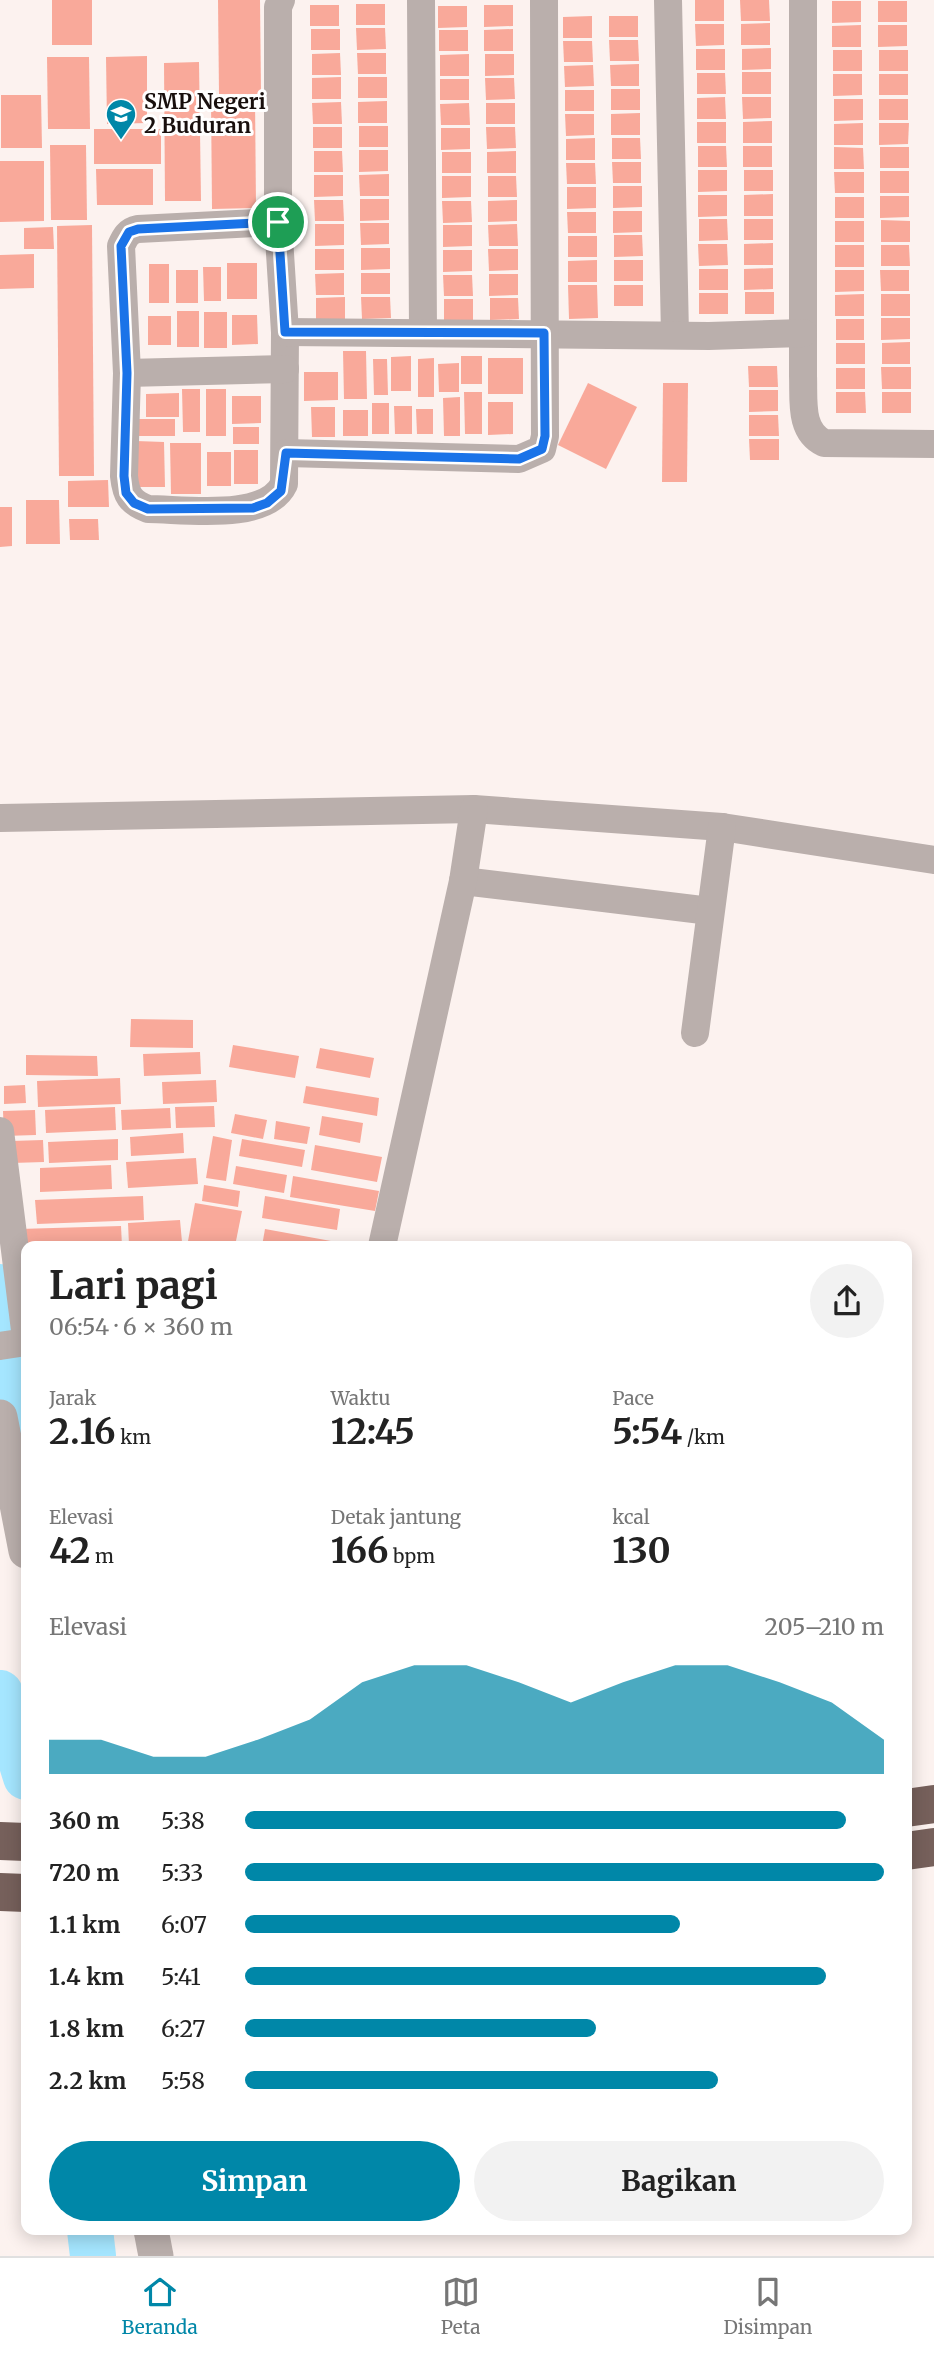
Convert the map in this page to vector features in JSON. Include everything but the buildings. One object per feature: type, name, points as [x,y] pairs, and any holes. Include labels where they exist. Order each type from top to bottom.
[{"type":"highway","points":[[912,1807],[934,1804]]},
{"type":"highway","points":[[0,1841],[21,1842]]},
{"type":"highway","points":[[912,1850],[934,1847]]},
{"type":"highway","points":[[0,1892],[21,1893]]},
{"type":"street","points":[[278,222],[138,229],[129,232],[121,246],[127,373],[124,476],[126,493],[134,503],[148,509],[225,510],[267,503],[284,484],[285,332],[278,222],[278,8],[281,0]]},
{"type":"street","points":[[421,0],[423,331]]},
{"type":"street","points":[[286,453],[519,459],[542,449],[545,436],[544,0]]},
{"type":"street","points":[[668,0],[675,335]]},
{"type":"street","points":[[803,0],[804,416],[811,434],[824,443],[934,444]]},
{"type":"street","points":[[285,332],[675,335],[803,333]]},
{"type":"street","points":[[127,373],[285,369]]},
{"type":"street","points":[[0,818],[474,809],[722,827],[934,860]]},
{"type":"street","points":[[383,1241],[463,881],[474,809]]},
{"type":"street","points":[[695,1033],[722,827]]},
{"type":"street","points":[[463,881],[710,911]]},
{"type":"street","points":[[0,1131],[11,1294],[18,1342]]},
{"type":"street","points":[[0,1417],[21,1524]]},
{"type":"street","points":[[152,2235],[156,2256]]},
{"type":"waterway","points":[[0,1287],[21,1421]]},
{"type":"waterway","points":[[0,1693],[21,1761]]},
{"type":"waterway","points":[[91,2235],[93,2256]]},
{"type":"place","name":"SMP Negeri 2 Buduran","points":[[121,141]]},
{"type":"route","points":[[278,222],[285,332],[544,333],[545,436],[542,449],[519,459],[286,453],[281,491],[267,503],[253,508],[148,509],[134,503],[126,493],[124,476],[127,373],[121,246],[125,238],[129,232],[138,229],[278,222]]}]
